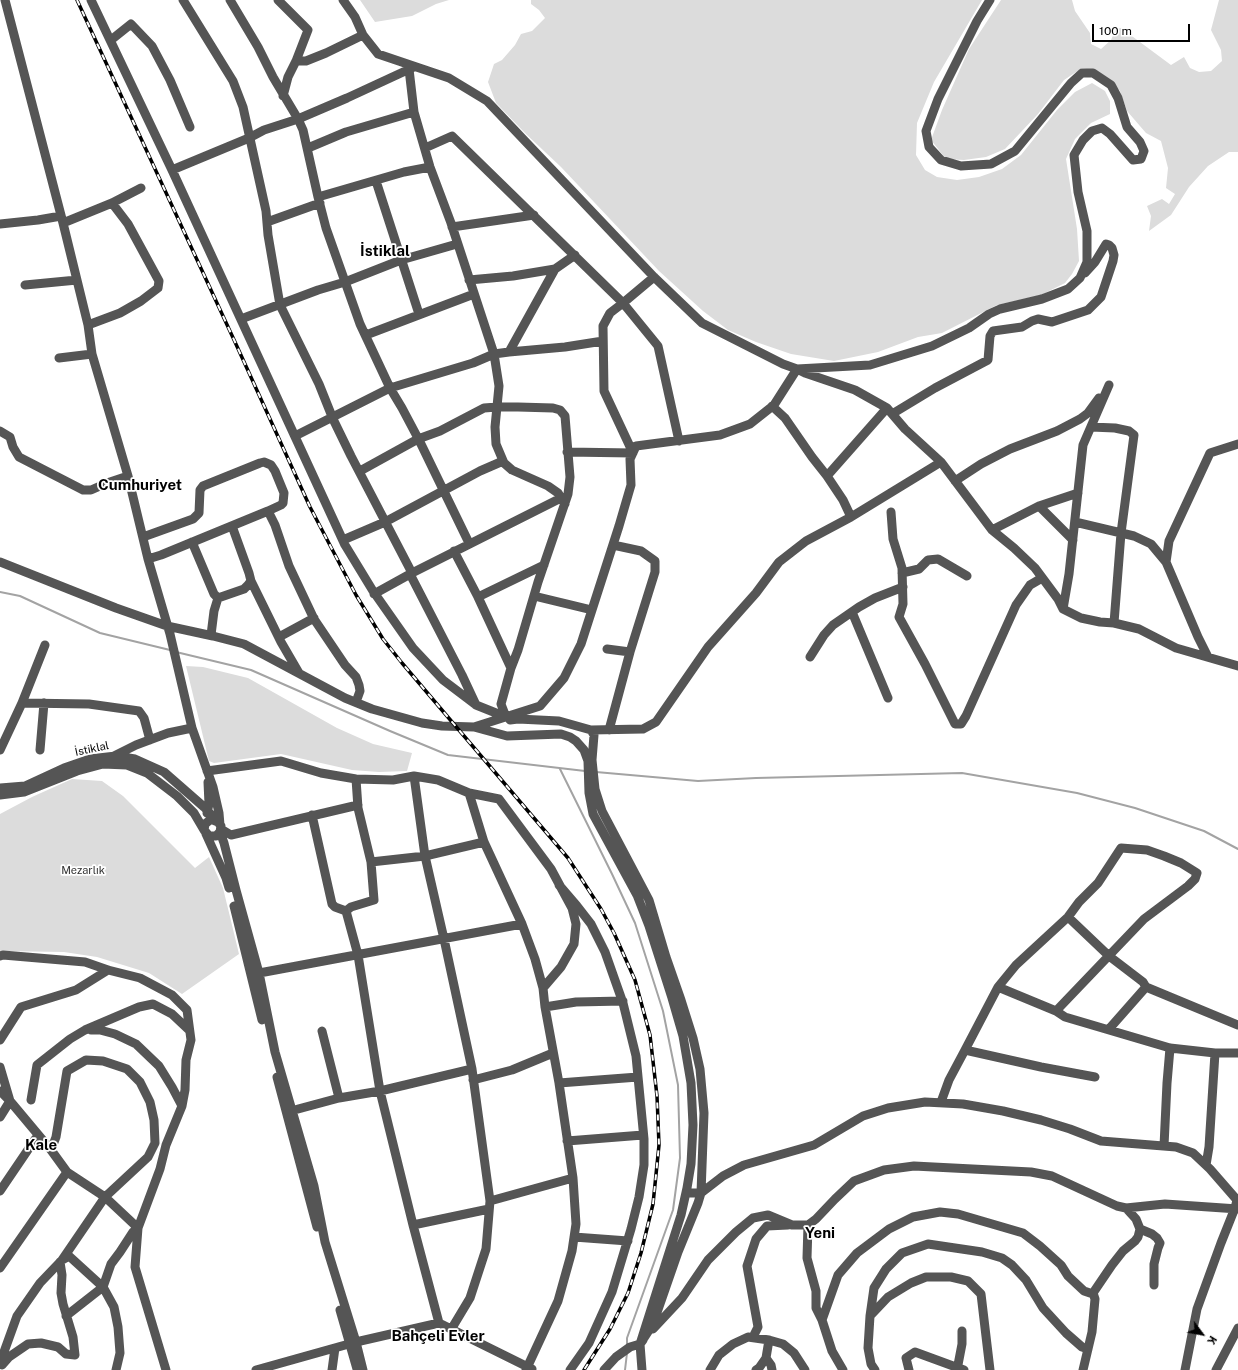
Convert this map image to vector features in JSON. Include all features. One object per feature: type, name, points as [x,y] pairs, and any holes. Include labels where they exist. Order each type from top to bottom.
[{"type":"street","points":[[5,0],[77,280],[88,325],[92,354],[128,476],[148,559],[169,630],[192,728],[213,787],[219,813],[220,827],[289,1111],[353,1343],[363,1370]]},
{"type":"street","points":[[91,0],[172,170],[343,540],[374,594],[413,648],[443,680],[476,705],[506,717]]},
{"type":"street","points":[[183,0],[233,81],[243,107],[266,212],[280,305],[319,384],[332,418],[476,705]]},
{"type":"street","points":[[230,0],[258,47],[272,78],[298,119],[303,130],[326,228],[360,324],[390,388],[418,439],[469,544]]},
{"type":"street","points":[[278,0],[308,30],[288,77],[283,96]]},
{"type":"street","points":[[343,0],[355,17],[363,35],[378,54],[412,68],[449,78],[487,101],[654,277],[702,323],[783,364],[855,390],[889,411],[905,429],[941,462],[992,530],[1036,568],[1058,599],[1063,609],[1080,618],[1100,622],[1114,622],[1139,629],[1176,648],[1238,666]]},
{"type":"street","points":[[990,0],[977,21],[938,99],[926,131],[929,147],[941,160],[961,166],[991,164],[1015,151],[1066,89],[1082,73],[1094,73],[1111,85],[1118,98],[1128,127],[1140,142],[1144,151],[1141,159],[1133,160],[1110,134],[1102,128],[1092,131],[1083,140],[1074,155],[1078,192],[1087,231],[1087,262],[1080,278]]},
{"type":"street","points":[[111,40],[132,24],[152,46],[170,80],[190,127]]},
{"type":"street","points":[[296,61],[306,61],[363,35]]},
{"type":"street","points":[[172,170],[249,138],[264,130],[298,119],[412,68]]},
{"type":"street","points":[[412,68],[414,112],[430,167],[452,227],[494,354],[499,386],[496,407],[496,444],[504,463],[512,470],[548,486],[558,493],[563,501]]},
{"type":"street","points":[[308,148],[346,132],[414,112]]},
{"type":"street","points":[[425,148],[452,136],[623,303],[658,346],[679,441]]},
{"type":"street","points":[[267,222],[319,200],[404,172],[430,167]]},
{"type":"street","points":[[376,181],[419,314]]},
{"type":"street","points":[[0,224],[62,219],[112,203],[141,188]]},
{"type":"street","points":[[88,325],[120,313],[141,301],[158,288],[159,281],[128,224],[112,203]]},
{"type":"street","points":[[452,227],[534,215]]},
{"type":"street","points":[[241,319],[402,260],[457,244]]},
{"type":"street","points":[[798,369],[870,365],[932,346],[969,328],[989,314],[1000,309],[1042,299],[1068,289],[1095,262],[1106,244],[1112,248],[1114,255],[1113,261],[1101,297],[1088,310],[1052,322],[1038,319],[1022,327],[993,331],[990,336],[988,360],[889,411],[827,476]]},
{"type":"street","points":[[469,280],[513,276],[555,269],[575,255]]},
{"type":"street","points":[[509,352],[555,269]]},
{"type":"street","points":[[633,453],[604,391],[603,326],[610,313],[654,277]]},
{"type":"street","points":[[25,285],[77,280]]},
{"type":"street","points":[[366,335],[474,294]]},
{"type":"street","points":[[295,436],[390,388],[473,363],[494,354],[604,341]]},
{"type":"street","points":[[59,358],[92,354]]},
{"type":"street","points":[[474,727],[540,706],[564,678],[581,644],[632,485],[630,459],[636,446],[720,435],[750,424],[772,406],[798,369]]},
{"type":"street","points":[[955,481],[981,464],[1010,449],[1057,431],[1080,419],[1094,406],[1109,385],[1083,445],[1069,574],[1063,609]]},
{"type":"street","points":[[772,406],[785,418],[827,476],[843,500],[851,517]]},
{"type":"street","points":[[360,472],[418,439],[440,431],[484,408],[518,407],[560,410],[565,416],[570,477],[568,494],[563,501],[518,650],[511,668],[501,704],[506,717]]},
{"type":"street","points":[[1091,427],[1115,428],[1129,431],[1134,435],[1121,533],[1114,622]]},
{"type":"street","points":[[0,431],[10,437],[13,447],[19,457],[83,490],[91,490],[128,476]]},
{"type":"street","points":[[1166,562],[1169,542],[1210,453],[1238,444]]},
{"type":"street","points":[[567,452],[633,453]]},
{"type":"street","points":[[343,540],[385,522],[480,471],[503,461]]},
{"type":"street","points":[[143,537],[193,519],[199,513],[200,490],[203,486],[264,462],[271,465],[275,471],[284,493],[285,498],[283,502],[268,511],[148,559]]},
{"type":"street","points":[[0,562],[169,630],[211,635],[244,644],[356,702],[372,709],[422,723],[442,726],[474,727],[518,719],[559,721],[591,730],[643,729],[656,722],[708,647],[756,593],[779,562],[806,541],[851,517],[941,462]]},
{"type":"street","points":[[992,530],[1039,506],[1078,493]]},
{"type":"street","points":[[374,594],[454,551],[563,501]]},
{"type":"street","points":[[1039,506],[1073,540]]},
{"type":"street","points":[[268,511],[289,566],[314,618],[345,664],[356,677],[360,691],[356,702]]},
{"type":"street","points":[[891,512],[893,539],[902,568],[904,604],[899,617],[925,664],[955,724],[961,724],[964,721],[1016,605],[1030,585],[1042,578]]},
{"type":"street","points":[[1075,522],[1134,536],[1151,544],[1166,562],[1208,657]]},
{"type":"street","points":[[232,526],[251,580],[279,638],[300,674]]},
{"type":"street","points":[[192,542],[214,594],[218,598]]},
{"type":"street","points":[[609,730],[630,652],[655,572],[655,561],[641,551],[613,545]]},
{"type":"street","points":[[454,551],[478,597],[511,668]]},
{"type":"street","points":[[902,573],[919,569],[928,560],[938,559],[967,576]]},
{"type":"street","points":[[478,597],[544,566]]},
{"type":"street","points":[[218,598],[244,589],[251,580]]},
{"type":"street","points":[[810,657],[824,635],[833,625],[875,598],[903,587]]},
{"type":"street","points":[[534,596],[592,610]]},
{"type":"street","points":[[211,635],[214,611],[218,598]]},
{"type":"street","points":[[852,612],[888,698]]},
{"type":"street","points":[[279,638],[314,618]]},
{"type":"street","points":[[0,750],[22,703],[44,645]]},
{"type":"street","points":[[607,649],[630,652]]},
{"type":"street","points":[[22,703],[89,704],[140,711],[144,718],[150,740]]},
{"type":"street","points":[[40,750],[44,703]]},
{"type":"street","points":[[474,727],[507,736],[561,734],[576,741],[584,750],[590,762]]},
{"type":"street","points":[[114,756],[168,732],[192,728]]},
{"type":"street","points":[[591,730],[594,735],[590,762],[592,787],[602,811],[649,900],[693,1038],[700,1069],[704,1113],[701,1193],[696,1210],[678,1252],[653,1324],[640,1344]]},
{"type":"street","name":"İstiklal","points":[[0,788],[25,786],[64,768],[90,759],[114,756],[135,759],[164,772],[192,795],[208,811],[220,827]]},
{"type":"street","points":[[207,771],[281,761],[321,774],[356,779],[393,780],[414,776],[438,780],[469,793],[499,799],[551,869],[572,908],[576,924],[574,944],[561,966],[543,988]]},
{"type":"street","points":[[0,794],[24,792],[77,771],[103,764],[127,765],[147,773],[177,796],[194,812],[205,830],[226,878],[255,974]]},
{"type":"street","points":[[205,830],[208,811],[207,771]]},
{"type":"street","points":[[414,776],[424,856],[444,939],[472,1069],[489,1205],[486,1248],[470,1298],[452,1328]]},
{"type":"street","points":[[346,911],[351,907],[374,900],[371,862],[358,805],[356,779]]},
{"type":"street","points":[[592,787],[589,793],[593,814],[637,895],[649,926],[683,1036],[691,1083],[693,1125],[691,1164],[679,1222],[640,1344],[642,1370]]},
{"type":"street","points":[[256,1370],[282,1366],[353,1343],[439,1323],[452,1328],[529,1369],[558,1301],[572,1251],[576,1224],[574,1178],[567,1141],[559,1082],[552,1053],[543,988],[522,924],[484,842],[469,793]]},
{"type":"street","points":[[205,830],[210,820],[213,820],[231,835],[358,805]]},
{"type":"street","points":[[312,815],[332,904],[335,907],[346,911]]},
{"type":"street","points":[[205,830],[214,837],[216,836],[220,827]]},
{"type":"street","points":[[371,862],[424,856],[484,842]]},
{"type":"street","points":[[941,1102],[949,1080],[998,987],[1016,965],[1068,917],[1079,902],[1098,883],[1121,848],[1147,850],[1181,863],[1197,873],[1195,879],[1188,886],[1144,918],[1056,1011]]},
{"type":"street","points":[[559,885],[578,906],[591,924],[605,952],[623,1001],[636,1056],[644,1165],[639,1197],[628,1241],[612,1292],[589,1343],[570,1370]]},
{"type":"street","points":[[346,911],[358,955],[380,1091],[439,1323]]},
{"type":"street","points":[[1068,917],[1109,956],[1142,982],[1146,987],[1238,1025]]},
{"type":"street","points":[[255,974],[522,924]]},
{"type":"street","points":[[0,956],[3,955],[85,962],[108,970],[140,978],[172,995],[187,1010],[191,1040],[186,1060],[185,1090],[182,1106],[166,1145],[160,1169],[138,1228],[135,1267],[166,1370]]},
{"type":"street","points":[[0,1040],[21,1007],[76,990],[108,970]]},
{"type":"street","points":[[998,987],[1056,1011],[1065,1017],[1170,1048],[1214,1053],[1238,1053]]},
{"type":"street","points":[[1109,1030],[1146,987]]},
{"type":"street","points":[[545,1007],[576,1002],[623,1001]]},
{"type":"street","points":[[31,1100],[38,1065],[70,1039],[85,1030],[139,1007],[153,1004],[172,1014],[189,1030]]},
{"type":"street","points":[[85,1030],[100,1030],[115,1034],[136,1044],[159,1066],[182,1106]]},
{"type":"street","points":[[322,1031],[339,1098]]},
{"type":"street","points":[[1164,1146],[1170,1048]]},
{"type":"street","points":[[965,1050],[1041,1067],[1096,1077]]},
{"type":"street","points":[[473,1080],[512,1070],[552,1053]]},
{"type":"street","points":[[1206,1165],[1209,1147],[1214,1053]]},
{"type":"street","points":[[0,1363],[17,1316],[40,1283],[61,1261],[105,1197],[148,1157],[155,1143],[154,1120],[150,1102],[140,1082],[127,1069],[103,1061],[86,1060],[67,1071],[56,1137],[51,1150]]},
{"type":"street","points":[[0,1067],[10,1101],[0,1118]]},
{"type":"street","points":[[289,1111],[339,1098],[380,1091],[472,1069]]},
{"type":"street","points":[[559,1082],[638,1077]]},
{"type":"street","points":[[0,1091],[51,1150],[67,1172],[105,1197],[138,1228]]},
{"type":"street","points":[[686,1193],[701,1193],[723,1176],[744,1165],[814,1145],[862,1116],[888,1108],[925,1102],[962,1104],[1003,1111],[1041,1120],[1101,1141],[1176,1147],[1193,1153],[1206,1165],[1237,1200],[1236,1209],[1221,1243],[1197,1309],[1184,1370]]},
{"type":"street","points":[[0,1191],[38,1135]]},
{"type":"street","points":[[567,1141],[643,1136]]},
{"type":"street","points":[[753,1337],[758,1327],[747,1266],[756,1239],[767,1226],[792,1224],[808,1225],[854,1181],[884,1170],[914,1166],[1031,1172],[1052,1176],[1117,1206],[1126,1208],[1165,1204],[1236,1209]]},
{"type":"street","points":[[0,1268],[67,1172]]},
{"type":"street","points":[[413,1225],[489,1205],[574,1178]]},
{"type":"street","points":[[1083,1370],[1092,1332],[1095,1299],[1094,1293],[1123,1251],[1135,1241],[1140,1229],[1136,1218],[1126,1208]]},
{"type":"street","points":[[822,1320],[838,1275],[857,1253],[889,1229],[913,1217],[940,1212],[958,1214],[1023,1233],[1040,1246],[1061,1266],[1068,1276],[1084,1292],[1094,1293]]},
{"type":"street","points":[[604,1370],[614,1359],[630,1347],[640,1344],[682,1298],[708,1260],[736,1232],[753,1218],[768,1215],[792,1224]]},
{"type":"street","points":[[808,1225],[807,1258],[816,1291],[816,1308],[822,1320],[832,1351],[843,1370]]},
{"type":"street","points":[[66,1316],[102,1287],[111,1264],[133,1232],[138,1228]]},
{"type":"street","points":[[1140,1229],[1152,1234],[1160,1243],[1154,1264],[1154,1285]]},
{"type":"street","points":[[574,1237],[628,1241]]},
{"type":"street","points":[[874,1370],[871,1364],[868,1348],[874,1288],[886,1269],[902,1253],[928,1244],[982,1252],[1002,1258],[1012,1265],[1026,1280],[1043,1308],[1082,1347],[1088,1349]]},
{"type":"street","points":[[61,1261],[69,1256],[102,1287],[114,1307],[118,1327],[120,1353],[116,1370]]},
{"type":"street","points":[[0,1367],[9,1357],[28,1344],[42,1343],[58,1347],[66,1354],[75,1355],[73,1337],[66,1316],[61,1293],[61,1261]]},
{"type":"street","points":[[870,1316],[888,1297],[911,1282],[926,1277],[951,1277],[968,1281],[981,1294],[990,1370]]},
{"type":"street","points":[[1216,1370],[1238,1328]]},
{"type":"street","points":[[909,1370],[906,1358],[915,1352],[959,1369],[962,1331]]},
{"type":"street","points":[[710,1370],[719,1355],[733,1344],[748,1337],[783,1344],[794,1353],[805,1370]]},
{"type":"street","points":[[756,1370],[766,1358],[769,1340]]},
{"type":"street","points":[[353,1343],[357,1370]]},
{"type":"street","points":[[332,1370],[335,1348]]},
{"type":"street","points":[[766,1358],[771,1365],[772,1370]]},
{"type":"street","points":[[610,1370],[614,1359]]},
{"type":"green space","points":[[360,0],[449,0],[436,4],[412,16],[375,22]]},
{"type":"green space","points":[[531,0],[982,0],[934,82],[917,123],[916,155],[925,170],[937,177],[957,180],[979,177],[1002,169],[1021,155],[1057,110],[1075,92],[1092,83],[1105,91],[1110,101],[1110,114],[1091,123],[1075,139],[1066,159],[1077,229],[1079,261],[1065,283],[1041,295],[997,305],[942,333],[918,337],[878,352],[834,361],[791,354],[756,342],[728,330],[703,311],[659,271],[561,167],[496,103],[488,82],[494,64],[502,60],[515,45],[521,34],[532,31],[545,18],[539,10],[531,4]]},
{"type":"green space","points":[[1001,0],[1072,0],[1075,11],[1090,33],[1091,44],[1101,49],[1111,40],[1116,29],[1121,28],[1171,65],[1184,57],[1190,68],[1199,72],[1211,71],[1222,61],[1221,50],[1211,30],[1219,0],[1238,0],[1238,152],[1229,152],[1208,166],[1189,187],[1171,215],[1149,231],[1151,216],[1147,206],[1162,199],[1169,204],[1175,194],[1166,188],[1168,168],[1161,141],[1146,133],[1127,111],[1120,91],[1111,80],[1097,71],[1082,68],[1064,80],[1038,114],[1005,149],[986,157],[964,160],[946,159],[931,140],[942,110],[969,49]]},
{"type":"green space","points":[[186,666],[203,667],[248,678],[337,728],[373,744],[412,753],[407,771],[379,772],[352,770],[281,754],[214,763],[209,761]]},
{"type":"green space","name":"Mezarlık","points":[[72,779],[102,781],[123,796],[195,868],[209,857],[223,888],[239,954],[182,994],[149,973],[97,957],[64,952],[0,951],[0,814],[32,797]]},
{"type":"waterway","points":[[0,592],[20,596],[100,633],[170,650]]},
{"type":"waterway","points":[[176,652],[251,670],[448,755],[585,771]]},
{"type":"waterway","points":[[560,769],[635,923],[663,1011],[678,1085],[680,1158],[673,1210],[627,1338],[627,1345]]},
{"type":"waterway","points":[[596,772],[698,781],[756,778],[962,773],[1077,793],[1135,808],[1204,831],[1238,849]]},
{"type":"waterway","points":[[625,1370],[627,1353]]},
{"type":"railway","points":[[77,0],[310,507],[356,595],[383,639],[402,663],[568,858],[601,909],[614,933],[635,980],[650,1035],[657,1096],[659,1145],[653,1204],[641,1253],[628,1293],[610,1329],[584,1370]]},
{"type":"district","name":"İstiklal","points":[[385,251]]},
{"type":"district","name":"Cumhuriyet","points":[[140,485]]},
{"type":"district","name":"Kale","points":[[41,1145]]},
{"type":"district","name":"Yeni","points":[[820,1233]]},
{"type":"district","name":"Bahçeli Evler","points":[[438,1336]]}]
